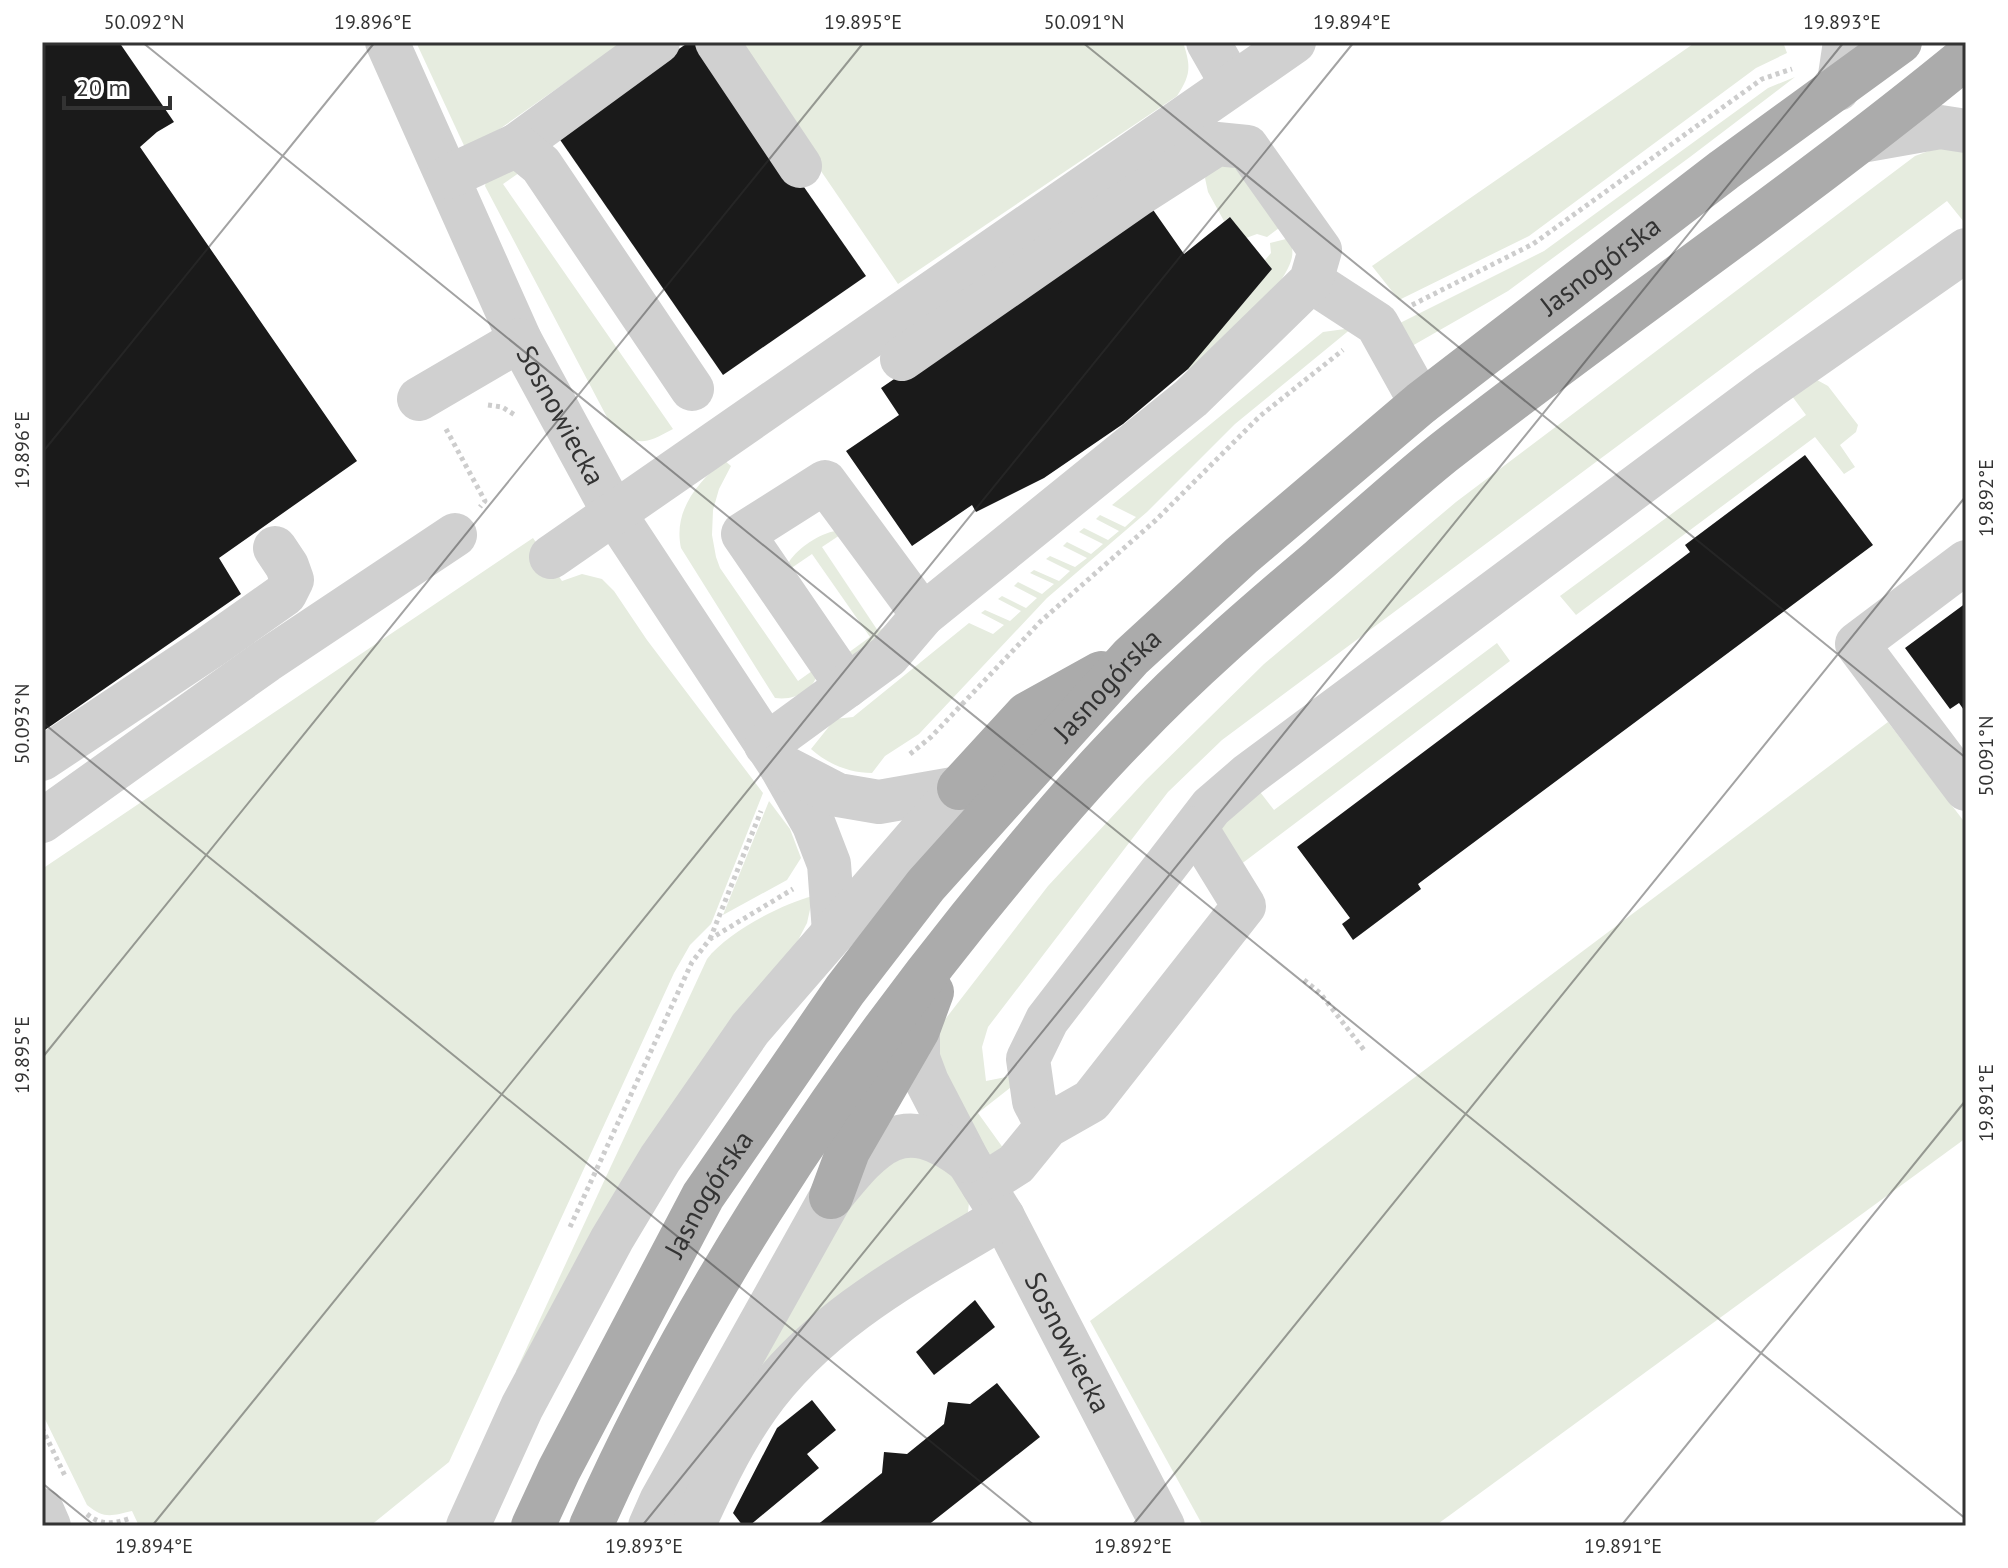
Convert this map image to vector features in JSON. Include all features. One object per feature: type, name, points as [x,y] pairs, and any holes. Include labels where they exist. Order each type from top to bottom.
[{"type":"main road","name":"Jasnogórska","points":[[533,1526],[559,1470],[712,1183],[845,990],[926,885],[1131,657],[1241,556],[1421,403],[1724,170],[1900,42]]},
{"type":"main road","name":"Jasnogórska","points":[[591,1526],[612,1478],[718,1282],[814,1126],[889,1021],[1020,855],[1130,732],[1237,630],[1441,455],[1861,141],[1966,57]]},
{"type":"main road","points":[[959,788],[1027,714],[1131,657]]},
{"type":"main road","points":[[831,1197],[848,1151],[918,1030],[949,944]]},
{"type":"street","name":"Sosnowiecka","points":[[387,42],[520,340],[614,513],[773,755],[814,825],[829,864],[834,932]]},
{"type":"street","points":[[448,177],[517,145],[658,42]]},
{"type":"street","points":[[717,42],[800,166]]},
{"type":"street","points":[[1208,42],[1232,84]]},
{"type":"street","points":[[551,557],[1294,42]]},
{"type":"street","points":[[1838,89],[1845,42]]},
{"type":"street","points":[[1861,141],[1940,127],[1966,131]]},
{"type":"street","points":[[773,755],[847,686],[888,656],[923,615],[1191,398],[1311,281],[1320,250],[1247,147],[1217,144],[1139,194],[902,359]]},
{"type":"street","points":[[517,145],[541,165],[692,389]]},
{"type":"street","points":[[1047,1126],[1034,1101],[1028,1059],[1047,1020],[1211,807],[1284,747],[1758,396],[1966,250]]},
{"type":"street","points":[[1311,281],[1377,324],[1421,403]]},
{"type":"street","points":[[431,412],[520,340]]},
{"type":"street","points":[[847,686],[743,534],[825,482],[923,615]]},
{"type":"street","points":[[42,821],[266,661],[455,535]]},
{"type":"street","points":[[42,759],[285,594],[292,580],[275,548]]},
{"type":"street","points":[[1966,562],[1857,644],[1966,789]]},
{"type":"street","name":"Sosnowiecka","points":[[773,755],[838,795],[879,802],[959,788]]},
{"type":"street","name":"Jasnogórska","points":[[468,1526],[522,1407],[612,1239],[660,1159],[750,1029],[959,788]]},
{"type":"street","points":[[693,1526],[733,1444],[758,1406],[805,1353],[872,1296],[985,1188],[1016,1164],[1047,1126],[1091,1101],[1244,906],[1196,828]]},
{"type":"street","name":"Sosnowiecka","points":[[918,1030],[918,1058],[927,1082],[1163,1526]]},
{"type":"street","points":[[650,1526],[661,1501],[831,1197],[863,1158],[887,1141],[924,1137],[945,1144],[985,1188]]},
{"type":"street","points":[[42,1510],[49,1526]]},
{"type":"path","points":[[1407,307],[1533,244],[1762,79],[1802,66]]},
{"type":"path","points":[[901,762],[931,737],[1041,621],[1156,520],[1260,416],[1351,344]]},
{"type":"path","points":[[431,412],[485,501],[455,535]]},
{"type":"path","points":[[569,1229],[692,962],[710,939],[763,806]]},
{"type":"path","points":[[710,939],[803,884]]},
{"type":"path","points":[[1304,980],[1324,997],[1364,1050]]},
{"type":"shaded area","points":[[416,42],[623,42],[467,152]]},
{"type":"shaded area","points":[[733,42],[1183,42],[1188,70],[1177,96],[898,284]]},
{"type":"shaded area","points":[[1696,42],[1783,42],[1787,53],[1756,68],[1529,236],[1399,300],[1372,266]]},
{"type":"shaded area","points":[[1795,77],[1508,291],[1412,346],[1398,324],[1544,251],[1768,88]]},
{"type":"shaded area","points":[[1937,148],[1966,148],[1964,222],[1947,201],[1222,740],[1168,792],[988,1027],[982,1047],[986,1081],[1011,1076],[1015,1084],[978,1113],[1006,1152],[998,1158],[986,1153],[936,1065],[940,1026],[1048,886],[1145,781],[1264,664],[1456,502],[1915,156]]},
{"type":"shaded area","points":[[1235,162],[1283,225],[1267,237],[1257,234],[1246,238],[1230,217],[1224,221],[1208,192],[1205,178],[1211,169]]},
{"type":"shaded area","points":[[529,166],[503,184],[673,429],[662,435],[639,441],[609,421],[485,186],[488,171]]},
{"type":"shaded area","points":[[1290,238],[1292,257],[1277,285],[1249,320],[1193,376],[1187,369],[1272,269],[1265,260],[1271,253],[1270,243]]},
{"type":"shaded area","points":[[1352,328],[1235,424],[1147,512],[1047,598],[919,734],[885,756],[872,773],[839,767],[811,749],[835,719],[853,717],[969,623],[993,634],[1004,625],[981,613],[985,610],[1010,621],[1021,611],[998,599],[1002,596],[1026,608],[1037,598],[1014,586],[1018,582],[1042,594],[1054,584],[1030,573],[1034,570],[1059,581],[1070,571],[1046,559],[1050,556],[1075,567],[1087,558],[1063,546],[1067,542],[1091,554],[1103,544],[1079,532],[1084,528],[1108,540],[1119,531],[1096,519],[1100,515],[1125,527],[1136,517],[1112,505],[1323,332]]},
{"type":"shaded area","points":[[1817,380],[1828,386],[1858,425],[1856,432],[1840,445],[1855,467],[1844,474],[1815,437],[1576,615],[1560,596],[1806,415],[1789,392]]},
{"type":"shaded area","points":[[724,460],[731,466],[713,510],[712,535],[720,568],[798,681],[819,666],[810,687],[791,698],[775,698],[681,548],[681,522],[689,499]]},
{"type":"shaded area","points":[[836,531],[843,533],[822,547],[878,631],[900,618],[899,623],[853,655],[848,653],[870,637],[812,554],[790,569],[789,562],[810,542]]},
{"type":"shaded area","points":[[533,538],[562,581],[582,574],[602,579],[614,591],[647,640],[763,793],[711,924],[690,945],[674,973],[449,1462],[370,1526],[139,1526],[132,1511],[113,1515],[98,1513],[87,1505],[42,1413],[42,869]]},
{"type":"shaded area","points":[[1497,643],[1510,661],[1240,865],[1219,827],[1257,788],[1274,810]]},
{"type":"shaded area","points":[[1888,722],[1966,824],[1966,1138],[1435,1526],[1203,1526],[1090,1321]]},
{"type":"shaded area","points":[[769,801],[790,829],[801,858],[787,880],[723,915]]},
{"type":"shaded area","points":[[813,896],[807,923],[794,948],[520,1373],[516,1371],[707,959],[728,939],[756,921]]},
{"type":"shaded area","points":[[933,1152],[970,1193],[968,1212],[957,1226],[707,1444],[873,1163]]},
{"type":"building","points":[[42,42],[119,42],[174,122],[140,147],[357,461],[219,558],[241,594],[42,732]]},
{"type":"building","points":[[689,42],[703,42],[866,276],[723,375],[556,134]]},
{"type":"building","points":[[1149,204],[1184,254],[1230,217],[1272,269],[1188,369],[1123,424],[1044,478],[976,512],[972,505],[912,546],[846,451],[899,415],[881,388]]},
{"type":"building","points":[[1805,455],[1873,545],[1418,884],[1421,889],[1353,940],[1342,924],[1350,918],[1297,847],[1690,552],[1685,545]]},
{"type":"building","points":[[1966,603],[1966,713],[1959,703],[1950,709],[1905,648]]},
{"type":"building","points":[[975,1300],[995,1327],[934,1375],[916,1352]]},
{"type":"building","points":[[997,1383],[1040,1437],[927,1526],[816,1526],[882,1473],[884,1452],[907,1454],[944,1424],[948,1402],[970,1404]]},
{"type":"building","points":[[812,1400],[836,1430],[807,1454],[819,1468],[749,1526],[743,1526],[733,1513],[777,1428]]}]
